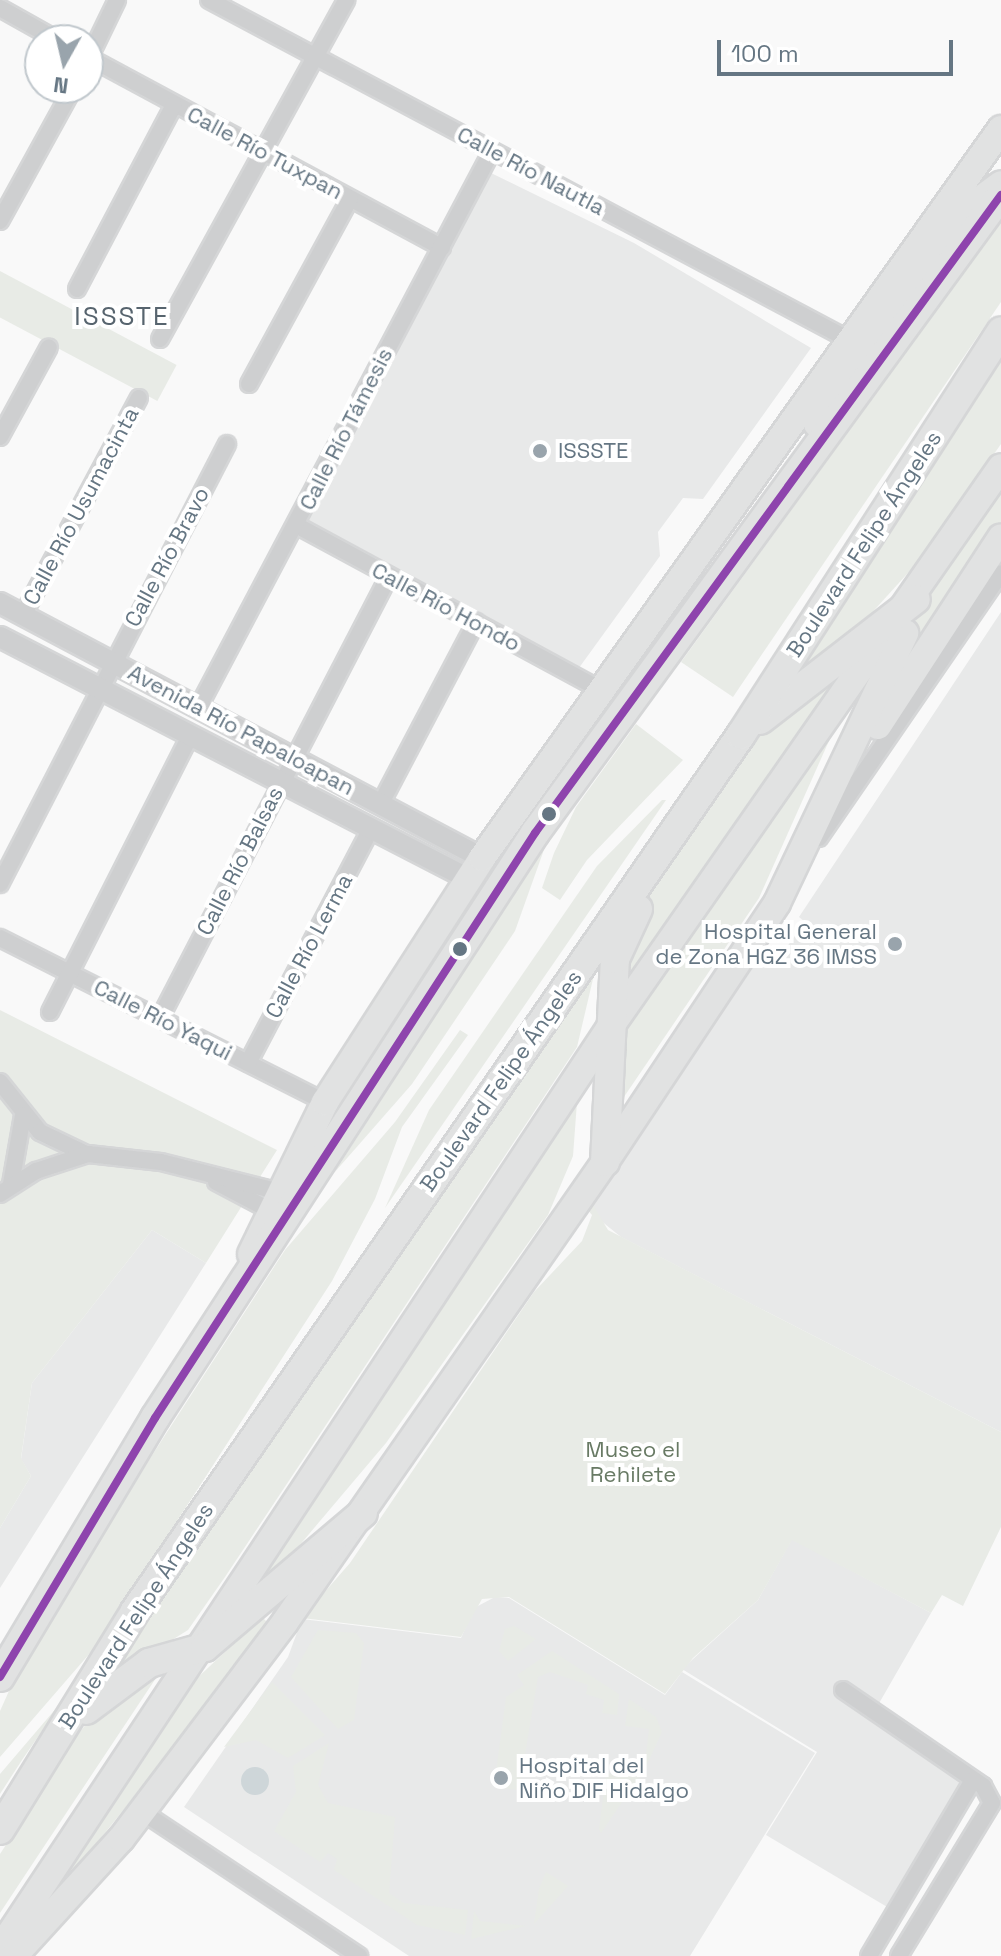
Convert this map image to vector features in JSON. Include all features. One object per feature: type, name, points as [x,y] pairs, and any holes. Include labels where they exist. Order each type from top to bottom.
[{"type":"highway","points":[[0,1677],[232,1298],[283,1204],[535,833],[770,516],[1001,195]]},
{"type":"highway","name":"Boulevard Felipe Ángeles","points":[[0,1830],[135,1611],[741,735],[1001,332]]},
{"type":"highway","points":[[741,735],[922,590]]},
{"type":"highway","points":[[605,1162],[609,1029],[615,959],[626,928],[674,853],[696,799]]},
{"type":"highway","points":[[22,1797],[115,1682],[205,1647],[363,1513]]},
{"type":"main road","points":[[674,591],[1001,129]]},
{"type":"main road","points":[[283,1204],[325,1102],[597,688],[674,591],[795,451],[980,200],[1001,184]]},
{"type":"main road","points":[[770,516],[790,473],[795,451]]},
{"type":"main road","points":[[0,1949],[205,1647],[609,1029],[922,590],[1001,467]]},
{"type":"main road","points":[[831,800],[992,568],[1001,537]]},
{"type":"main road","points":[[14,1956],[141,1811],[363,1513],[605,1162],[777,903],[831,800],[922,590]]},
{"type":"street","points":[[104,26],[117,0]]},
{"type":"street","name":"Calle Río Nautla","points":[[209,0],[853,342]]},
{"type":"street","points":[[160,339],[346,0]]},
{"type":"street","points":[[1,11],[26,24]]},
{"type":"street","name":"Calle Río Tuxpan","points":[[104,67],[442,248]]},
{"type":"street","points":[[0,221],[64,104]]},
{"type":"street","points":[[77,289],[174,105]]},
{"type":"street","name":"Calle Río Támesis","points":[[199,706],[492,151]]},
{"type":"street","points":[[249,384],[350,199]]},
{"type":"street","points":[[0,437],[49,347]]},
{"type":"street","name":"Calle Río Usumacinta","points":[[23,615],[139,398]]},
{"type":"street","name":"Calle Río Bravo","points":[[0,884],[112,660],[227,444]]},
{"type":"street","name":"Calle Río Hondo","points":[[296,525],[597,688]]},
{"type":"street","points":[[777,903],[992,568]]},
{"type":"street","name":"Calle Río Balsas","points":[[160,1018],[389,576]]},
{"type":"street","name":"Avenida Río Papaloapan","points":[[0,603],[199,706],[380,805],[476,868]]},
{"type":"street","points":[[380,805],[476,622]]},
{"type":"street","name":"Avenida Río Papaloapan","points":[[2,644],[99,688],[371,829],[476,868]]},
{"type":"street","points":[[50,1012],[190,736]]},
{"type":"street","name":"Calle Río Lerma","points":[[248,1063],[371,829]]},
{"type":"street","name":"Calle Río Yaqui","points":[[0,938],[325,1102]]},
{"type":"street","points":[[0,1082],[23,1115],[61,1146],[88,1154],[161,1162],[283,1204]]},
{"type":"street","points":[[5,1189],[23,1115]]},
{"type":"street","points":[[5,1189],[88,1154]]},
{"type":"street","points":[[208,1177],[283,1204]]},
{"type":"street","points":[[843,1690],[973,1780],[992,1803],[899,1956]]},
{"type":"street","points":[[869,1956],[973,1780]]},
{"type":"street","points":[[141,1811],[359,1956]]},
{"type":"shaded area","name":"ISSSTE","points":[[491,173],[634,243],[811,348],[703,499],[683,498],[658,532],[660,556],[576,672],[305,522]]},
{"type":"shaded area","points":[[1001,612],[1001,1432],[621,1237],[600,1220],[586,1193],[590,1159],[742,945],[773,966],[805,922],[799,917]]},
{"type":"shaded area","points":[[152,1230],[206,1263],[0,1588],[0,1528],[31,1476],[21,1459],[32,1383]]},
{"type":"shaded area","points":[[792,1539],[931,1613],[874,1712],[975,1779],[899,1914],[766,1835],[817,1752],[682,1669],[758,1600]]},
{"type":"shaded area","name":"Hospital del Niño DIF Hidalgo","points":[[495,1597],[509,1598],[665,1695],[682,1672],[815,1753],[690,1956],[409,1956],[184,1807],[288,1657],[302,1619],[461,1638],[474,1608]]},
{"type":"shaded area","points":[[255,1767],[265,1771],[269,1781],[265,1791],[255,1795],[245,1791],[241,1781],[245,1771]]},
{"type":"green space","points":[[1001,221],[1001,302],[733,697],[681,662]]},
{"type":"green space","points":[[0,271],[177,365],[157,401],[0,317]]},
{"type":"green space","points":[[1001,343],[1001,444],[917,563],[868,617],[768,697]]},
{"type":"green space","points":[[1001,486],[1001,525],[874,710],[929,591]]},
{"type":"green space","points":[[701,571],[705,575],[292,1190],[330,1104],[463,896]]},
{"type":"green space","points":[[869,638],[611,1004],[627,922],[751,737]]},
{"type":"green space","points":[[849,696],[759,898],[611,1116],[602,1065]]},
{"type":"green space","points":[[636,724],[683,760],[587,860],[560,900],[542,888],[554,853],[576,807]]},
{"type":"green space","points":[[662,800],[666,800],[385,1208],[429,1110],[597,866]]},
{"type":"green space","points":[[546,844],[515,931],[412,1084],[334,1173]]},
{"type":"green space","points":[[601,945],[577,1047],[225,1577],[188,1630],[100,1685]]},
{"type":"green space","points":[[0,1010],[277,1150],[206,1263],[152,1230],[32,1383],[21,1458],[31,1476],[0,1528]]},
{"type":"green space","points":[[460,1030],[468,1035],[402,1127],[375,1199],[332,1281],[97,1645],[0,1757],[0,1711],[18,1671],[149,1460],[285,1250],[395,1122]]},
{"type":"green space","points":[[577,1102],[573,1156],[548,1215],[386,1443],[260,1592],[251,1586]]},
{"type":"green space","name":"Museo el Rehilete","points":[[590,1159],[586,1193],[608,1230],[1001,1432],[1001,1527],[963,1606],[942,1595],[931,1613],[792,1540],[758,1600],[693,1658],[665,1694],[509,1597],[482,1599],[461,1637],[302,1618],[350,1563],[534,1292],[582,1241],[592,1215],[582,1203]]},
{"type":"green space","points":[[262,1617],[267,1622],[219,1691],[22,1936],[176,1698]]},
{"type":"green space","points":[[514,1626],[536,1639],[508,1661],[499,1651],[505,1629]]},
{"type":"green space","points":[[318,1630],[356,1633],[364,1643],[354,1720],[338,1729],[291,1677]]},
{"type":"green space","points":[[552,1651],[619,1694],[617,1715],[602,1713],[604,1700],[586,1694],[588,1685],[550,1672],[538,1677],[519,1790],[494,1787],[506,1697],[524,1685],[517,1675]]},
{"type":"green space","points":[[162,1669],[0,1913],[0,1854],[79,1733],[95,1713]]},
{"type":"green space","points":[[272,1682],[325,1735],[288,1758],[256,1740],[224,1747]]},
{"type":"green space","points":[[64,1699],[22,1760],[0,1794],[0,1774]]},
{"type":"green space","points":[[629,1699],[656,1717],[662,1732],[644,1771],[649,1729],[625,1726]]},
{"type":"green space","points":[[329,1743],[318,1785],[328,1803],[395,1817],[389,1893],[404,1903],[468,1910],[465,1935],[417,1925],[334,1870],[337,1859],[328,1853],[320,1862],[274,1831],[296,1792],[293,1766]]},
{"type":"green space","points":[[606,1773],[639,1777],[601,1833],[599,1829]]},
{"type":"green space","points":[[546,1872],[568,1886],[534,1924],[539,1889]]},
{"type":"green space","points":[[474,1911],[480,1921],[526,1926],[471,1939]]},
{"type":"transit line","points":[[0,1677],[155,1418],[535,833],[1001,195]]},
{"type":"place","name":"ISSSTE","points":[[540,451]]},
{"type":"place","name":"Hospital General de Zona HGZ 36 IMSS","points":[[895,944]]},
{"type":"place","name":"Hospital del Niño DIF Hidalgo","points":[[501,1778]]},
{"type":"district","name":"ISSSTE","points":[[122,317]]}]
